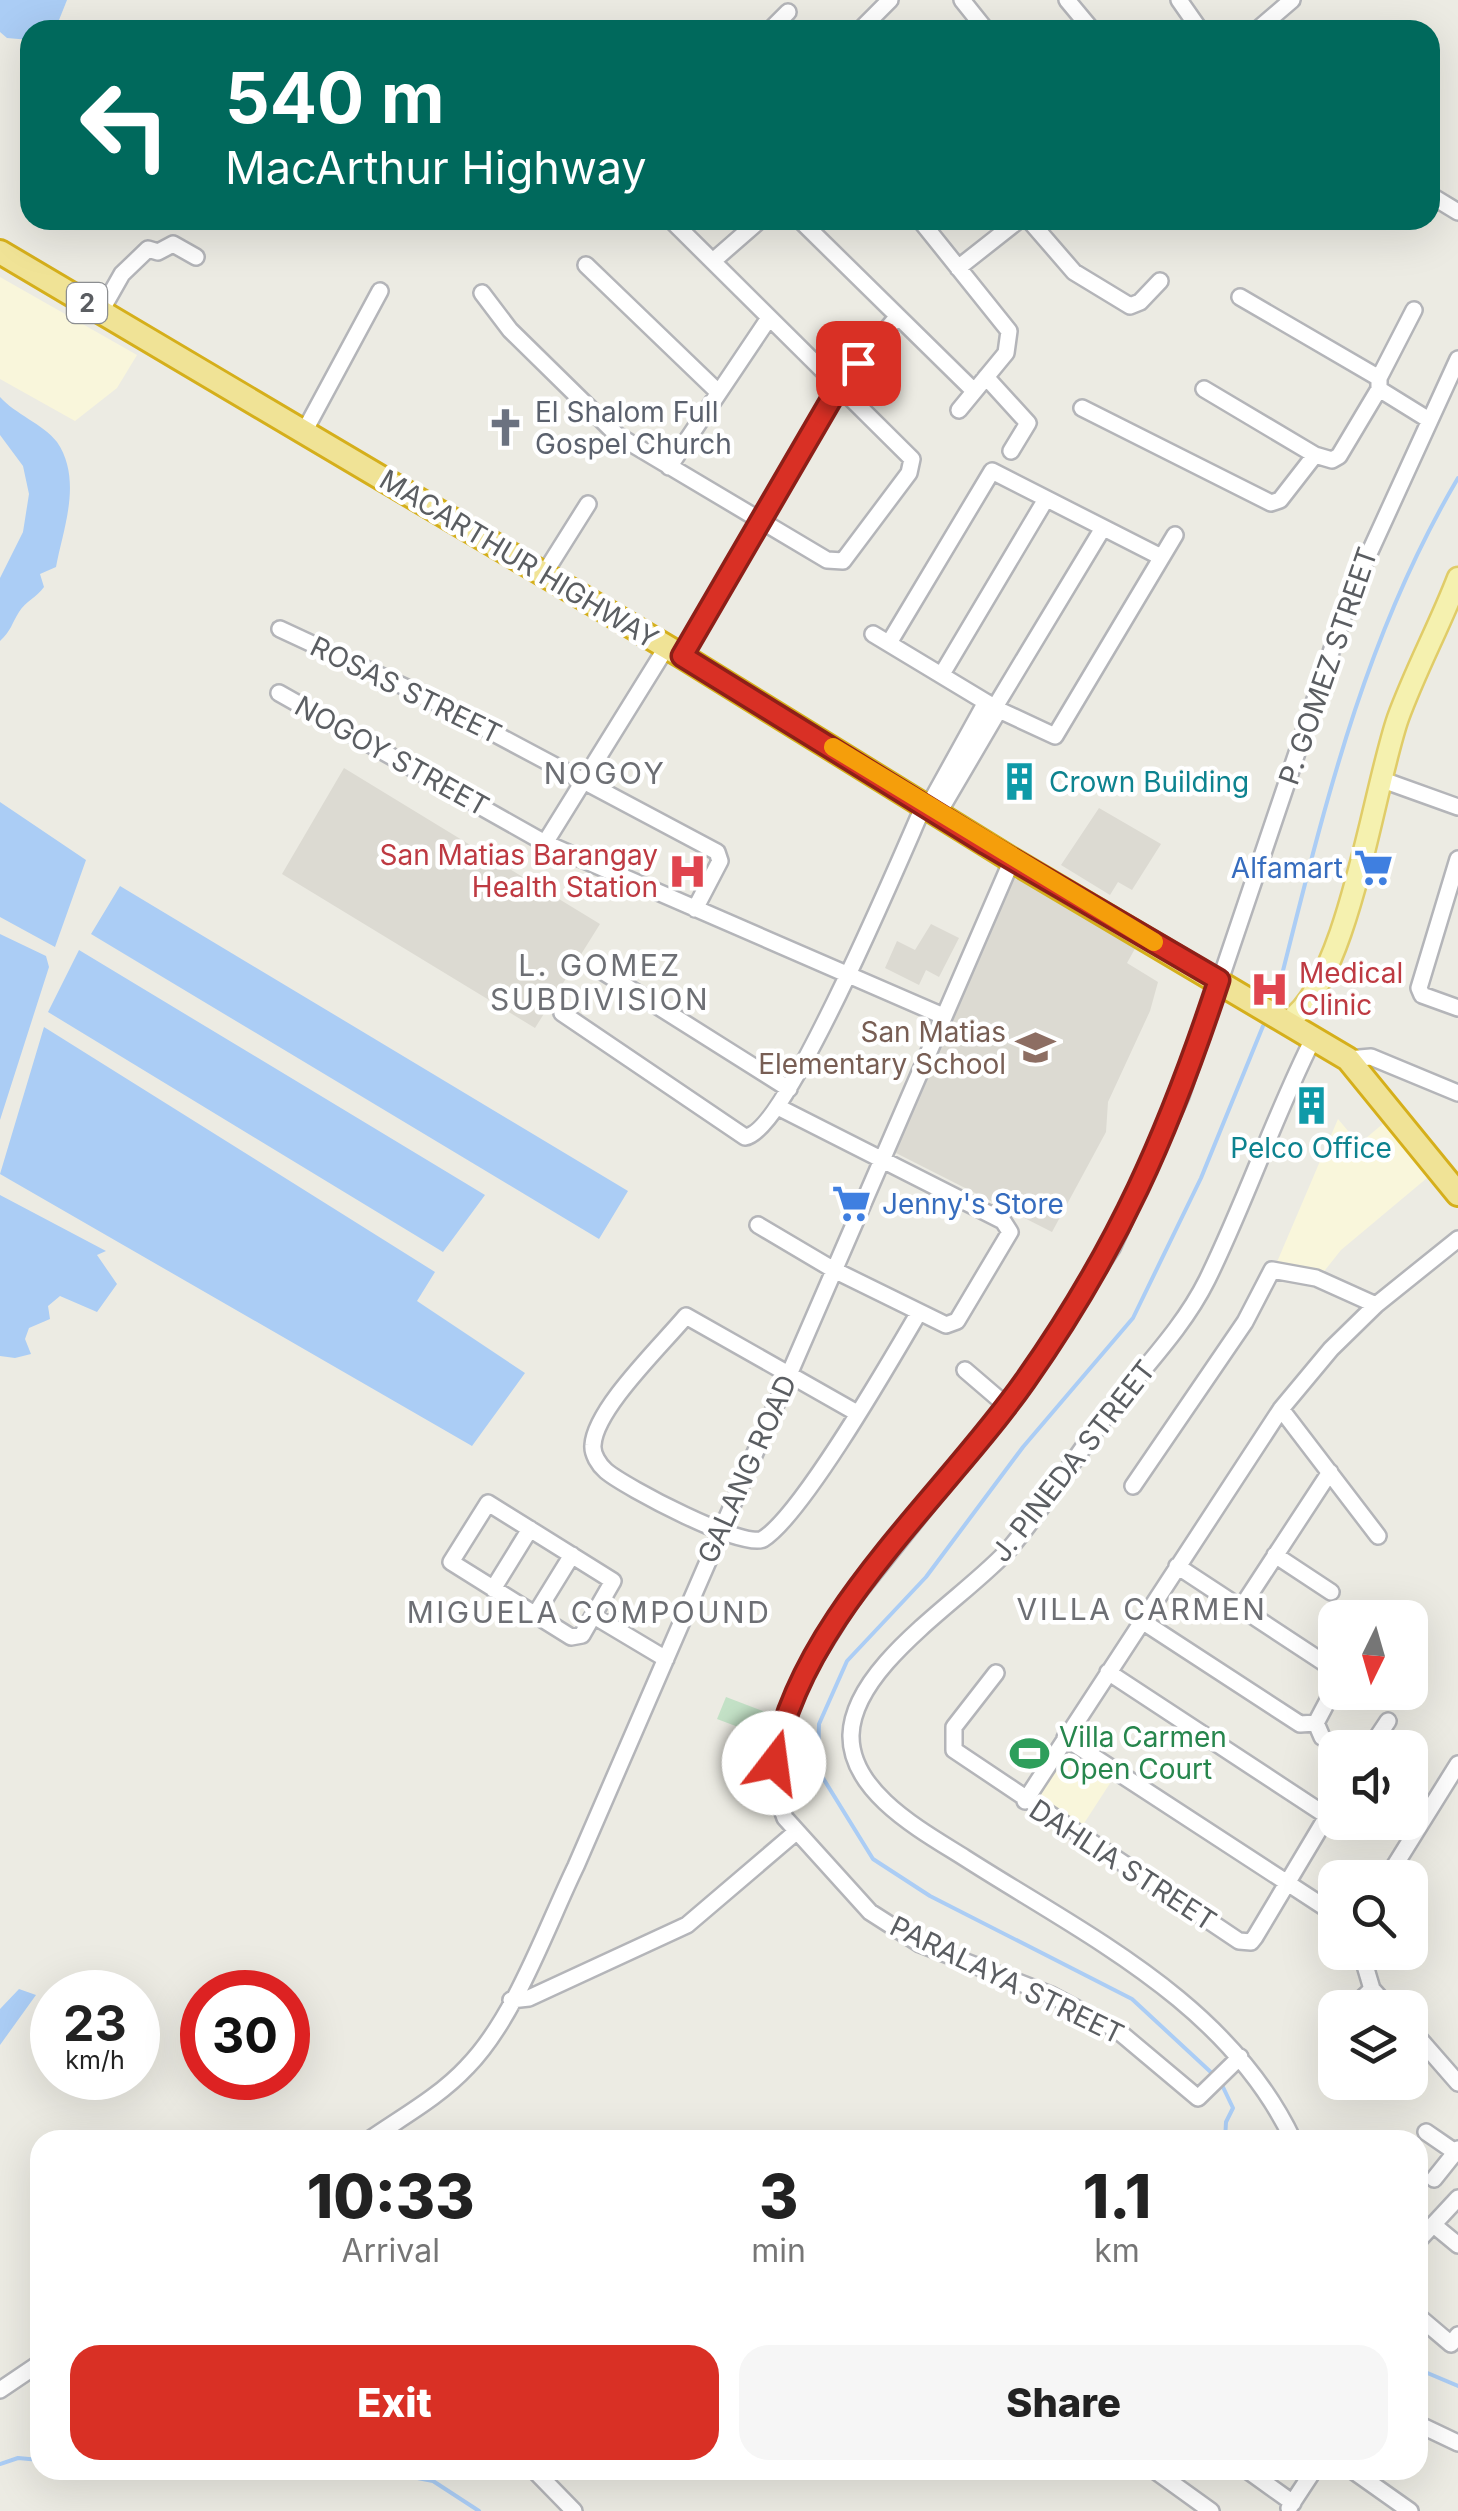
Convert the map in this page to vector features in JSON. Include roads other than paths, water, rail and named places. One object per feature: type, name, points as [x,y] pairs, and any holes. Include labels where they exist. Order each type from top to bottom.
[{"type":"highway","name":"MACARTHUR HIGHWAY","points":[[0,252],[544,574],[1012,860],[1348,1059],[1458,1194]]},
{"type":"main road","points":[[1312,1036],[1316,992],[1334,950],[1400,713],[1458,578]]},
{"type":"main road","points":[[1287,1022],[1316,992]]},
{"type":"street","points":[[874,20],[890,0]]},
{"type":"street","points":[[962,0],[978,20]]},
{"type":"street","points":[[1066,0],[1083,20]]},
{"type":"street","points":[[1269,20],[1292,0]]},
{"type":"street","points":[[780,20],[788,12]]},
{"type":"street","points":[[482,293],[510,330],[617,436],[827,560],[843,561],[909,473],[912,459],[682,230]]},
{"type":"street","points":[[713,261],[749,230]]},
{"type":"street","points":[[810,230],[974,390]]},
{"type":"street","points":[[928,230],[1009,332],[1006,353],[959,410]]},
{"type":"street","points":[[958,268],[1006,230]]},
{"type":"street","points":[[1038,230],[1074,272],[1130,306],[1140,302],[1160,281]]},
{"type":"street","points":[[100,311],[122,274],[148,249],[162,251],[173,244],[196,257]]},
{"type":"street","points":[[586,266],[717,390]]},
{"type":"street","points":[[304,432],[380,291]]},
{"type":"street","points":[[1240,297],[1379,383],[1429,420]]},
{"type":"street","points":[[1204,389],[1315,455],[1332,460],[1339,456],[1379,383],[1414,310]]},
{"type":"street","points":[[544,843],[762,522],[839,386],[897,317]]},
{"type":"street","points":[[669,467],[717,390],[769,318]]},
{"type":"street","name":"P. GOMEZ STREET","points":[[1219,980],[1351,593],[1458,359]]},
{"type":"street","points":[[986,377],[1028,422],[1011,451]]},
{"type":"street","points":[[1082,408],[1272,503],[1280,500],[1315,455]]},
{"type":"street","points":[[889,643],[992,470],[1160,557]]},
{"type":"street","points":[[942,674],[1046,498]]},
{"type":"street","points":[[544,574],[588,504]]},
{"type":"street","points":[[562,1013],[746,1137],[757,1134],[780,1108],[930,809],[1103,528]]},
{"type":"street","points":[[873,634],[1051,737],[1058,734],[1175,535]]},
{"type":"street","name":"ROSAS STREET","points":[[280,630],[420,694],[717,852],[720,861],[694,909]]},
{"type":"street","name":"NOGOY STREET","points":[[278,693],[402,758],[544,843],[943,1016]]},
{"type":"street","points":[[1380,779],[1458,806]]},
{"type":"street","points":[[1458,859],[1418,988],[1422,995],[1458,1008]]},
{"type":"street","name":"GALANG ROAD","points":[[383,2130],[445,2088],[470,2064],[512,2000],[576,1866],[1012,860]]},
{"type":"street","points":[[594,966],[789,1089]]},
{"type":"street","name":"PARALAYA STREET","points":[[1219,980],[1181,1096],[1112,1248],[1007,1406],[849,1604],[804,1676],[779,1734],[774,1763],[776,1796],[796,1832],[870,1912],[920,1944],[1050,1995],[1117,2030],[1198,2098],[1240,2057]]},
{"type":"street","name":"J. PINEDA STREET","points":[[1288,2130],[1266,2089],[1240,2057],[1189,2009],[1110,1946],[894,1809],[860,1767],[851,1736],[856,1716],[885,1666],[922,1626],[1009,1548],[1186,1316],[1212,1268],[1312,1036]]},
{"type":"street","points":[[1348,1059],[1371,1058],[1458,1093]]},
{"type":"street","points":[[758,1225],[834,1270],[918,1314],[946,1324],[957,1321],[1010,1228],[780,1108]]},
{"type":"street","points":[[1026,1801],[1281,1409],[1331,1348],[1376,1305],[1458,1240]]},
{"type":"street","points":[[1133,1486],[1245,1322],[1272,1270],[1316,1278],[1376,1305]]},
{"type":"street","points":[[858,1413],[686,1316],[596,1430],[592,1449],[604,1470],[720,1531],[755,1542],[774,1530],[858,1413],[918,1314]]},
{"type":"street","points":[[966,1370],[1007,1406]]},
{"type":"street","points":[[1281,1409],[1378,1536]]},
{"type":"street","points":[[1241,1608],[1330,1472]]},
{"type":"street","points":[[488,1503],[530,1529],[612,1581],[594,1616],[576,1638],[450,1562],[488,1503]]},
{"type":"street","points":[[493,1589],[530,1529]]},
{"type":"street","points":[[535,1615],[572,1555]]},
{"type":"street","points":[[1274,1555],[1332,1592]]},
{"type":"street","points":[[1177,1566],[1318,1659]]},
{"type":"street","points":[[594,1616],[666,1659]]},
{"type":"street","points":[[1142,1621],[1300,1724],[1316,1723]]},
{"type":"street","name":"DAHLIA STREET","points":[[996,1672],[954,1726],[954,1750],[1239,1941],[1251,1942],[1318,1831]]},
{"type":"street","points":[[1108,1672],[1318,1802]]},
{"type":"street","points":[[1316,1723],[1323,1710]]},
{"type":"street","points":[[1382,1730],[1388,1720]]},
{"type":"street","points":[[1316,1723],[1319,1730]]},
{"type":"street","points":[[1066,1738],[1318,1902]]},
{"type":"street","points":[[1398,1860],[1458,1764]]},
{"type":"street","points":[[512,2000],[529,1998],[687,1924],[796,1832]]},
{"type":"street","points":[[1367,1970],[1372,1988]]},
{"type":"street","points":[[1428,2049],[1458,2083]]},
{"type":"street","points":[[1428,2133],[1457,2152],[1434,2179]]},
{"type":"street","points":[[1428,2232],[1458,2198]]},
{"type":"street","points":[[1435,2226],[1458,2245]]},
{"type":"street","points":[[1428,2324],[1451,2344],[1458,2335]]},
{"type":"street","points":[[0,2390],[30,2369]]},
{"type":"street","points":[[1428,2428],[1458,2442]]},
{"type":"street","points":[[544,2480],[574,2511]]},
{"type":"street","points":[[1169,2480],[1211,2511]]},
{"type":"street","points":[[1259,2480],[1290,2507],[1308,2480]]},
{"type":"street","points":[[1361,2480],[1384,2504],[1410,2511]]},
{"type":"water","points":[[0,0],[67,0],[59,20],[20,20],[20,39],[7,38],[0,32]]},
{"type":"water","points":[[0,397],[57,442],[65,457],[70,488],[56,567],[40,574],[44,587],[22,608],[0,641],[0,578],[23,532],[29,494],[23,466],[0,435]]},
{"type":"water","points":[[0,802],[86,860],[55,947],[0,917]]},
{"type":"water","points":[[120,886],[628,1191],[599,1239],[91,934]]},
{"type":"water","points":[[0,934],[46,956],[49,967],[0,1120]]},
{"type":"water","points":[[79,950],[485,1195],[443,1252],[48,1012]]},
{"type":"water","points":[[44,1027],[435,1272],[417,1301],[525,1373],[472,1446],[0,1174]]},
{"type":"water","points":[[0,1195],[106,1251],[97,1255],[117,1284],[97,1312],[60,1296],[48,1306],[50,1319],[29,1328],[25,1339],[31,1354],[15,1358],[0,1356]]},
{"type":"water","points":[[19,1989],[30,1993],[30,2003],[0,2045],[0,2009]]},
{"type":"waterway","points":[[1274,1006],[1327,802],[1369,669],[1424,541],[1458,478]]},
{"type":"waterway","points":[[1215,2076],[1132,1999],[930,1896],[873,1859],[818,1770],[819,1724],[847,1661],[926,1577],[1023,1447],[1133,1318],[1201,1178],[1263,1026]]},
{"type":"waterway","points":[[1222,2085],[1233,2108],[1226,2130]]},
{"type":"waterway","points":[[1428,2373],[1458,2386]]},
{"type":"waterway","points":[[0,2464],[18,2458],[30,2459]]},
{"type":"waterway","points":[[428,2480],[479,2511]]},
{"type":"place","name":"El Shalom Full Gospel Church","points":[[505,428]]},
{"type":"place","name":"Crown Building","points":[[1019,782]]},
{"type":"place","name":"Alfamart","points":[[1373,868]]},
{"type":"place","name":"San Matias Barangay Health Station","points":[[688,871]]},
{"type":"place","name":"Medical Clinic","points":[[1269,989]]},
{"type":"place","name":"San Matias Elementary School","points":[[1036,1048]]},
{"type":"place","name":"Pelco Office","points":[[1311,1106]]},
{"type":"place","name":"Jenny's Store","points":[[852,1204]]},
{"type":"place","name":"Villa Carmen Open Court","points":[[1029,1753]]},
{"type":"district","name":"NOGOY","points":[[605,774]]},
{"type":"district","name":"L. GOMEZ SUBDIVISION","points":[[600,983]]},
{"type":"district","name":"VILLA CARMEN","points":[[1142,1610]]},
{"type":"district","name":"MIGUELA COMPOUND","points":[[589,1613]]}]
